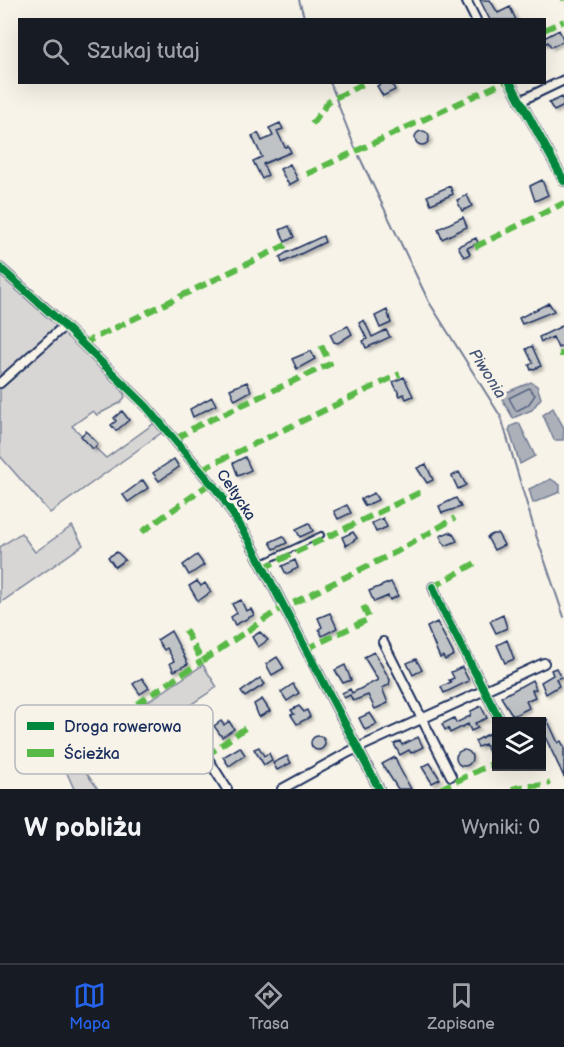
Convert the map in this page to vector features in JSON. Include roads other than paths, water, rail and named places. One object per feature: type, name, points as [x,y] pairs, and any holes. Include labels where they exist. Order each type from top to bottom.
[{"type":"street","points":[[466,0],[475,18]]},
{"type":"street","points":[[520,100],[564,80]]},
{"type":"street","points":[[511,84],[564,182]]},
{"type":"street","name":"Celtycka","points":[[0,268],[64,326],[161,422],[202,469],[230,508],[379,789]]},
{"type":"street","points":[[0,383],[64,326]]},
{"type":"street","points":[[433,587],[441,609],[498,717]]},
{"type":"street","points":[[383,642],[451,776]]},
{"type":"street","points":[[282,789],[357,748],[544,663]]},
{"type":"street","points":[[213,767],[227,789]]},
{"type":"lane","points":[[260,563],[321,534]]},
{"type":"water","points":[[531,382],[537,386],[541,398],[532,410],[513,418],[500,395]]},
{"type":"water","points":[[553,408],[564,428],[563,440],[554,440],[543,415]]},
{"type":"water","points":[[519,423],[535,456],[520,464],[509,430],[511,426]]},
{"type":"water","points":[[551,479],[560,485],[560,492],[533,503],[529,489]]},
{"type":"waterway","name":"Piwonia","points":[[299,0],[304,18]]},
{"type":"waterway","name":"Piwonia","points":[[331,84],[335,95]]},
{"type":"waterway","name":"Piwonia","points":[[336,99],[355,148]]},
{"type":"waterway","name":"Piwonia","points":[[359,156],[429,302],[501,417],[536,535],[564,617]]}]
